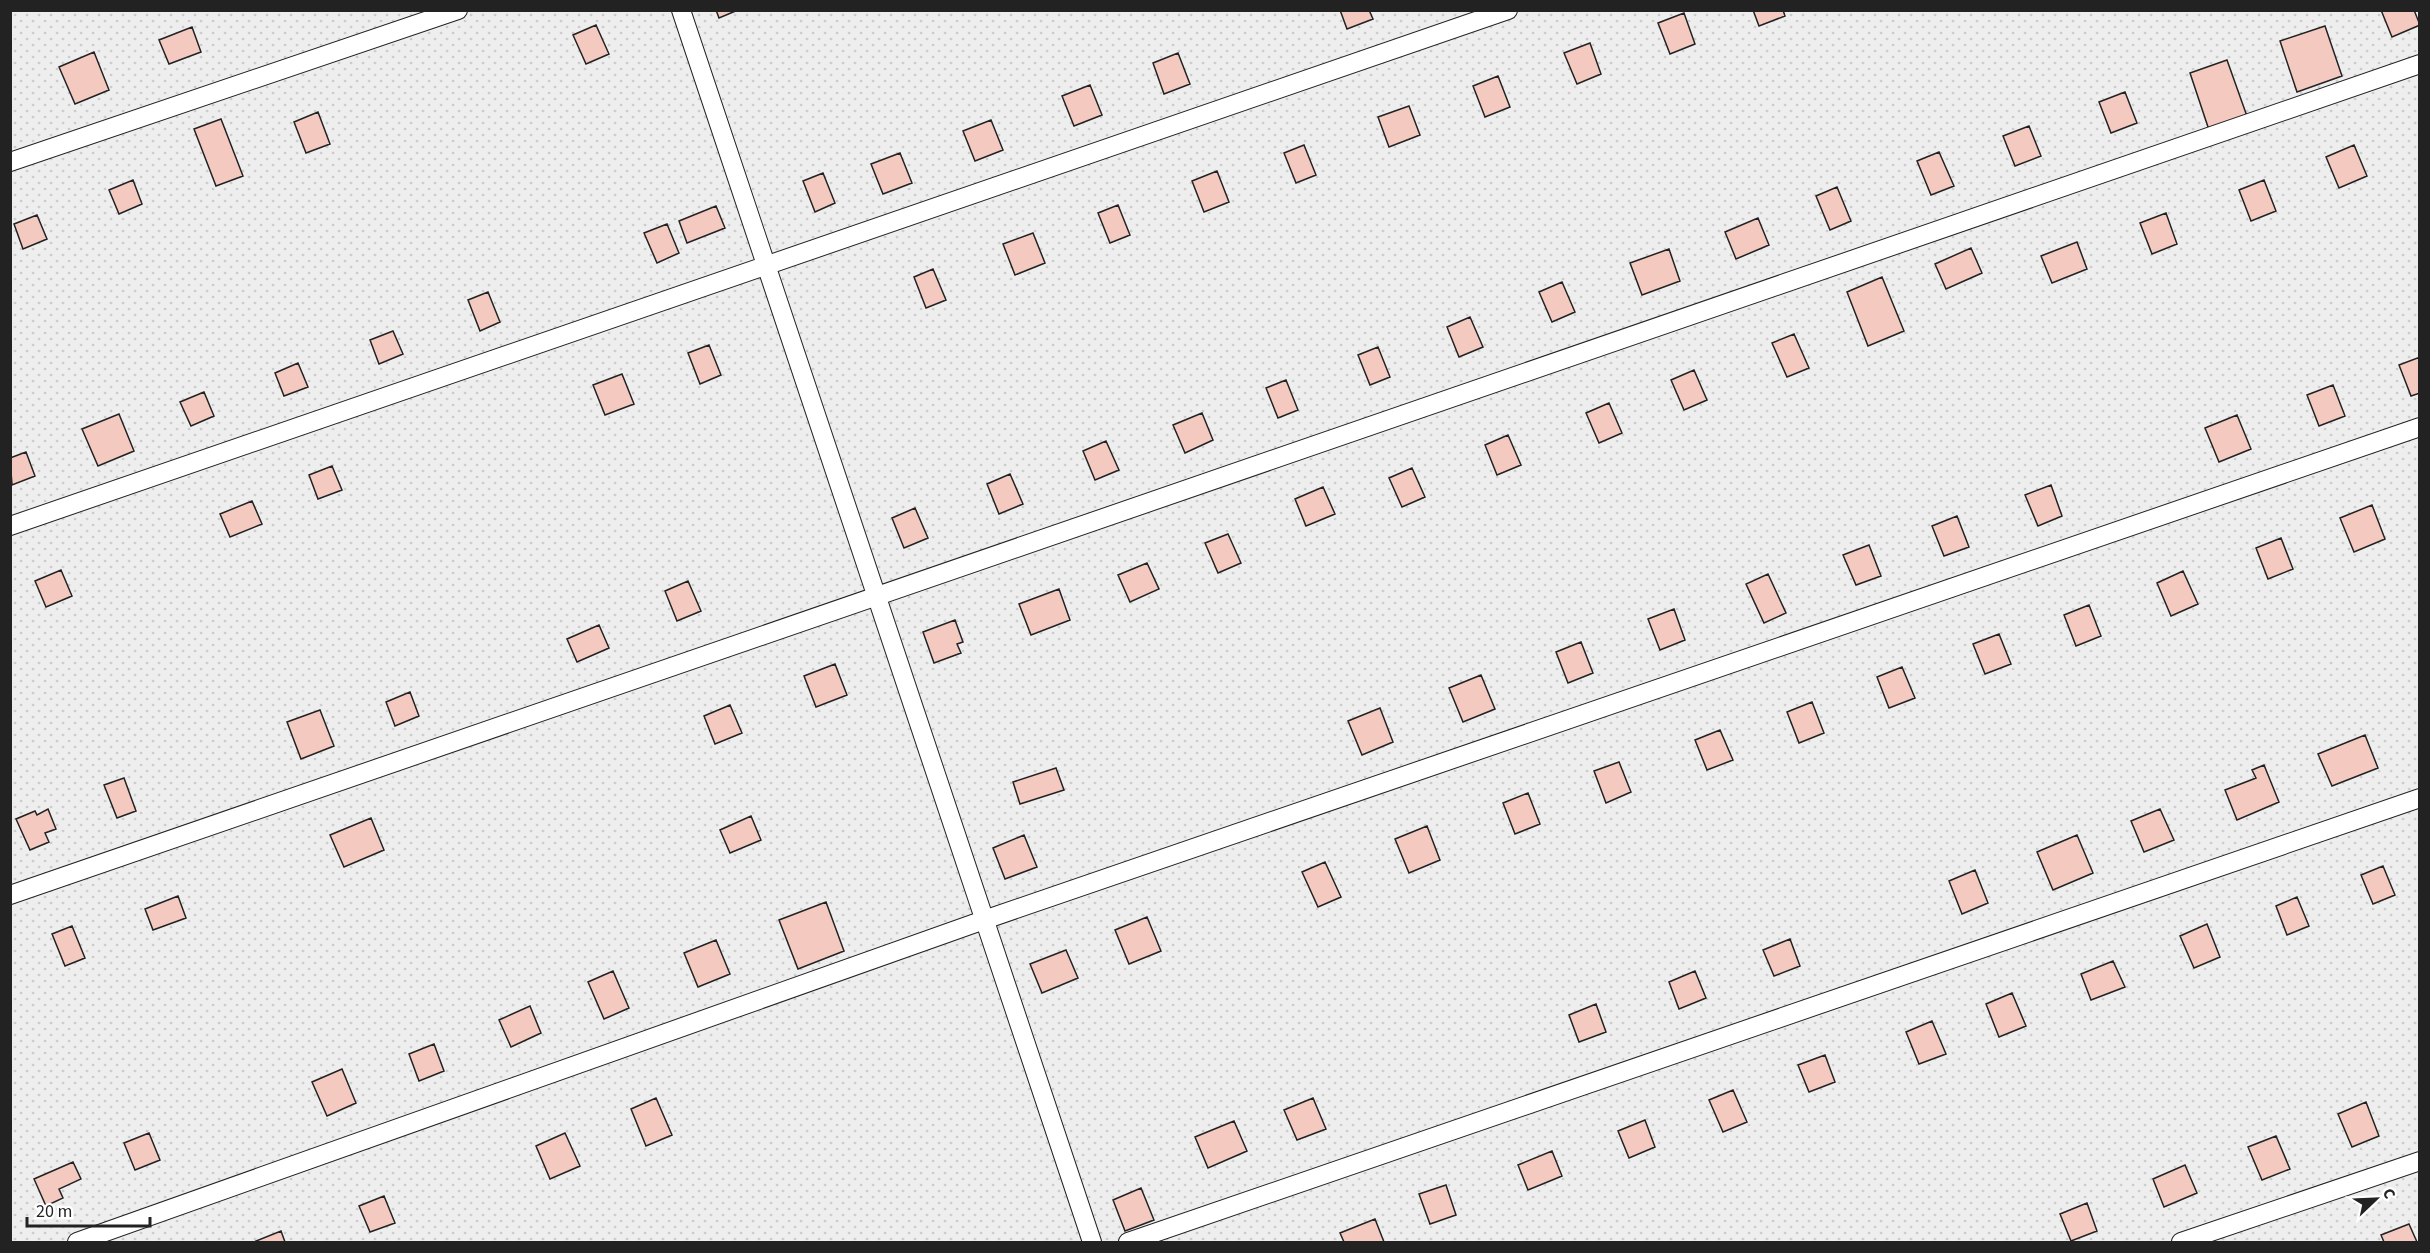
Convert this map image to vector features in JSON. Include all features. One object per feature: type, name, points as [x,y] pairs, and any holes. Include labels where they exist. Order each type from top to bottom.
[{"type":"lane","points":[[10,162],[458,10]]},
{"type":"lane","points":[[681,10],[1092,1242]]},
{"type":"lane","points":[[10,526],[1508,10]]},
{"type":"lane","points":[[10,895],[2420,64]]},
{"type":"lane","points":[[77,1242],[984,920],[2420,427]]},
{"type":"lane","points":[[1128,1242],[2420,798]]},
{"type":"lane","points":[[2181,1242],[2420,1161]]},
{"type":"shaded area","points":[[11,11],[2419,11],[2419,1242],[11,1242]]},
{"type":"building","points":[[716,10],[738,10],[719,18]]},
{"type":"building","points":[[1340,10],[1369,10],[1373,19],[1347,29]]},
{"type":"building","points":[[1753,10],[1783,10],[1785,16],[1759,26]]},
{"type":"building","points":[[2381,10],[2414,10],[2420,25],[2392,37]]},
{"type":"building","points":[[1684,13],[1695,44],[1670,54],[1658,23]]},
{"type":"building","points":[[596,25],[609,54],[586,64],[573,35]]},
{"type":"building","points":[[2325,26],[2342,76],[2297,92],[2280,41]]},
{"type":"building","points":[[192,27],[201,52],[169,64],[159,40]]},
{"type":"building","points":[[1590,43],[1601,74],[1577,84],[1564,53]]},
{"type":"building","points":[[94,52],[109,90],[75,104],[59,67]]},
{"type":"building","points":[[1178,53],[1190,84],[1164,94],[1153,63]]},
{"type":"building","points":[[2227,60],[2248,119],[2210,133],[2190,73]]},
{"type":"building","points":[[1498,76],[1510,107],[1485,117],[1473,86]]},
{"type":"building","points":[[1090,85],[1102,115],[1074,126],[1062,96]]},
{"type":"building","points":[[2125,92],[2137,123],[2111,133],[2099,102]]},
{"type":"building","points":[[1409,106],[1420,135],[1389,147],[1378,117]]},
{"type":"building","points":[[318,112],[330,144],[306,153],[294,122]]},
{"type":"building","points":[[221,119],[243,176],[216,186],[194,129]]},
{"type":"building","points":[[991,120],[1003,150],[975,161],[963,131]]},
{"type":"building","points":[[2029,126],[2041,156],[2015,166],[2003,136]]},
{"type":"building","points":[[1304,145],[1316,175],[1296,183],[1284,153]]},
{"type":"building","points":[[2354,145],[2367,176],[2339,188],[2326,157]]},
{"type":"building","points":[[1939,152],[1954,186],[1931,195],[1917,161]]},
{"type":"building","points":[[900,153],[912,183],[883,194],[871,164]]},
{"type":"building","points":[[1217,171],[1229,202],[1204,212],[1192,181]]},
{"type":"building","points":[[823,173],[835,203],[815,212],[803,181]]},
{"type":"building","points":[[133,180],[142,204],[119,214],[109,190]]},
{"type":"building","points":[[2264,180],[2276,211],[2251,221],[2239,190]]},
{"type":"building","points":[[1837,187],[1851,221],[1830,230],[1816,196]]},
{"type":"building","points":[[1118,205],[1130,235],[1110,243],[1098,213]]},
{"type":"building","points":[[716,206],[725,228],[687,243],[679,221]]},
{"type":"building","points":[[2166,213],[2177,244],[2152,254],[2140,223]]},
{"type":"building","points":[[37,215],[47,239],[23,249],[14,224]]},
{"type":"building","points":[[1758,218],[1769,245],[1736,259],[1725,232]]},
{"type":"building","points":[[667,224],[679,253],[657,263],[644,233]]},
{"type":"building","points":[[1033,233],[1045,263],[1015,275],[1003,244]]},
{"type":"building","points":[[2077,242],[2087,269],[2052,283],[2041,256]]},
{"type":"building","points":[[1971,248],[1982,273],[1946,289],[1935,264]]},
{"type":"building","points":[[1669,249],[1680,281],[1642,295],[1630,263]]},
{"type":"building","points":[[933,269],[946,300],[926,308],[914,277]]},
{"type":"building","points":[[1882,277],[1904,331],[1868,346],[1847,292]]},
{"type":"building","points":[[1562,282],[1575,312],[1552,322],[1539,292]]},
{"type":"building","points":[[488,292],[500,322],[480,331],[468,300]]},
{"type":"building","points":[[1470,317],[1483,347],[1459,357],[1447,327]]},
{"type":"building","points":[[393,331],[403,354],[379,364],[370,340]]},
{"type":"building","points":[[1794,334],[1809,368],[1787,377],[1772,343]]},
{"type":"building","points":[[709,345],[721,375],[700,384],[688,353]]},
{"type":"building","points":[[1378,347],[1390,377],[1370,385],[1358,355]]},
{"type":"building","points":[[2420,357],[2420,393],[2411,396],[2399,365]]},
{"type":"building","points":[[298,363],[308,387],[284,396],[275,373]]},
{"type":"building","points":[[1694,370],[1707,400],[1684,410],[1671,380]]},
{"type":"building","points":[[622,374],[634,404],[605,415],[593,385]]},
{"type":"building","points":[[1286,380],[1298,410],[1278,418],[1266,388]]},
{"type":"building","points":[[2333,385],[2345,416],[2319,426],[2307,395]]},
{"type":"building","points":[[204,392],[214,416],[191,426],[180,402]]},
{"type":"building","points":[[1609,403],[1622,433],[1599,443],[1586,413]]},
{"type":"building","points":[[1202,413],[1213,440],[1185,453],[1173,425]]},
{"type":"building","points":[[119,414],[134,451],[98,466],[82,429]]},
{"type":"building","points":[[2237,415],[2251,449],[2219,462],[2205,428]]},
{"type":"building","points":[[1508,435],[1521,465],[1497,475],[1485,445]]},
{"type":"building","points":[[1106,441],[1119,470],[1095,480],[1083,451]]},
{"type":"building","points":[[26,452],[35,476],[12,485],[10,458]]},
{"type":"building","points":[[332,466],[342,490],[318,499],[309,475]]},
{"type":"building","points":[[1412,468],[1425,497],[1402,507],[1389,478]]},
{"type":"building","points":[[1010,474],[1023,504],[999,514],[987,484]]},
{"type":"building","points":[[2051,485],[2062,516],[2038,526],[2025,495]]},
{"type":"building","points":[[1323,487],[1335,514],[1306,526],[1295,499]]},
{"type":"building","points":[[252,501],[262,524],[230,537],[220,514]]},
{"type":"building","points":[[2372,505],[2385,539],[2354,552],[2340,518]]},
{"type":"building","points":[[915,508],[928,538],[904,548],[892,518]]},
{"type":"building","points":[[1957,516],[1969,547],[1944,556],[1932,526]]},
{"type":"building","points":[[1228,534],[1241,563],[1218,573],[1205,543]]},
{"type":"building","points":[[2281,538],[2293,569],[2268,579],[2256,548]]},
{"type":"building","points":[[1869,545],[1881,576],[1856,585],[1843,555]]},
{"type":"building","points":[[1147,563],[1159,589],[1130,602],[1118,575]]},
{"type":"building","points":[[61,570],[72,596],[46,607],[35,581]]},
{"type":"building","points":[[2183,571],[2198,604],[2171,616],[2157,583]]},
{"type":"building","points":[[1768,574],[1786,613],[1764,623],[1746,584]]},
{"type":"building","points":[[688,581],[701,611],[677,621],[665,591]]},
{"type":"building","points":[[1059,589],[1070,620],[1031,635],[1019,604]]},
{"type":"building","points":[[2089,605],[2101,636],[2076,646],[2064,615]]},
{"type":"building","points":[[1674,609],[1685,640],[1660,650],[1648,619]]},
{"type":"building","points":[[955,620],[963,642],[957,644],[961,653],[934,663],[923,632]]},
{"type":"building","points":[[599,625],[609,648],[577,662],[567,639]]},
{"type":"building","points":[[1999,634],[2011,664],[1985,674],[1973,644]]},
{"type":"building","points":[[1581,642],[1593,673],[1568,683],[1556,652]]},
{"type":"building","points":[[835,664],[847,695],[816,707],[804,676]]},
{"type":"building","points":[[1902,667],[1915,698],[1889,708],[1877,677]]},
{"type":"building","points":[[1481,675],[1495,709],[1463,722],[1449,688]]},
{"type":"building","points":[[410,692],[419,716],[395,726],[386,702]]},
{"type":"building","points":[[1812,702],[1824,733],[1799,743],[1787,712]]},
{"type":"building","points":[[730,705],[742,733],[715,744],[704,716]]},
{"type":"building","points":[[1380,708],[1393,742],[1362,755],[1348,721]]},
{"type":"building","points":[[320,710],[334,746],[301,759],[287,722]]},
{"type":"building","points":[[1720,730],[1733,760],[1707,770],[1695,740]]},
{"type":"building","points":[[2365,735],[2378,768],[2332,786],[2318,754]]},
{"type":"building","points":[[1619,762],[1631,792],[1606,803],[1594,771]]},
{"type":"building","points":[[2264,765],[2279,802],[2237,820],[2225,790],[2256,778],[2252,770]]},
{"type":"building","points":[[1056,768],[1064,790],[1020,804],[1013,782]]},
{"type":"building","points":[[124,778],[136,811],[117,818],[104,785]]},
{"type":"building","points":[[1528,793],[1540,824],[1515,834],[1503,803]]},
{"type":"building","points":[[48,809],[56,829],[45,833],[49,842],[30,850],[16,819],[35,811],[37,815]]},
{"type":"building","points":[[2160,809],[2174,840],[2144,852],[2131,821]]},
{"type":"building","points":[[751,816],[761,840],[730,853],[720,830]]},
{"type":"building","points":[[371,818],[384,850],[344,867],[330,835]]},
{"type":"building","points":[[1427,826],[1440,860],[1409,873],[1395,839]]},
{"type":"building","points":[[1024,835],[1037,867],[1005,879],[993,848]]},
{"type":"building","points":[[2077,835],[2093,873],[2053,890],[2037,852]]},
{"type":"building","points":[[1325,862],[1341,897],[1318,907],[1302,872]]},
{"type":"building","points":[[2383,866],[2395,895],[2373,904],[2361,875]]},
{"type":"building","points":[[1975,870],[1988,903],[1962,914],[1949,881]]},
{"type":"building","points":[[178,896],[186,918],[153,930],[145,909]]},
{"type":"building","points":[[2297,897],[2309,926],[2287,935],[2276,906]]},
{"type":"building","points":[[826,902],[844,951],[798,969],[779,920]]},
{"type":"building","points":[[1147,917],[1161,951],[1129,964],[1115,930]]},
{"type":"building","points":[[2207,924],[2220,957],[2194,968],[2180,936]]},
{"type":"building","points":[[72,926],[85,958],[65,966],[52,934]]},
{"type":"building","points":[[1790,939],[1800,966],[1774,976],[1763,950]]},
{"type":"building","points":[[716,940],[730,974],[698,987],[684,953]]},
{"type":"building","points":[[1066,950],[1078,978],[1042,993],[1030,964]]},
{"type":"building","points":[[2113,961],[2125,987],[2091,1000],[2081,974]]},
{"type":"building","points":[[613,971],[629,1008],[604,1019],[588,982]]},
{"type":"building","points":[[1695,971],[1706,998],[1679,1009],[1669,982]]},
{"type":"building","points":[[2012,993],[2026,1026],[1999,1037],[1986,1004]]},
{"type":"building","points":[[1596,1004],[1606,1032],[1579,1042],[1569,1015]]},
{"type":"building","points":[[530,1006],[541,1033],[511,1047],[499,1020]]},
{"type":"building","points":[[1932,1021],[1946,1054],[1919,1064],[1906,1032]]},
{"type":"building","points":[[434,1044],[444,1071],[419,1081],[409,1054]]},
{"type":"building","points":[[1825,1055],[1835,1082],[1809,1092],[1798,1065]]},
{"type":"building","points":[[342,1069],[356,1103],[327,1116],[312,1082]]},
{"type":"building","points":[[1733,1090],[1747,1122],[1723,1132],[1709,1100]]},
{"type":"building","points":[[656,1098],[672,1135],[646,1146],[631,1109]]},
{"type":"building","points":[[1313,1098],[1326,1129],[1297,1140],[1284,1110]]},
{"type":"building","points":[[2366,1102],[2379,1136],[2352,1147],[2338,1114]]},
{"type":"building","points":[[1645,1120],[1655,1147],[1629,1158],[1618,1131]]},
{"type":"building","points":[[1234,1121],[1247,1151],[1208,1168],[1195,1137]]},
{"type":"building","points":[[149,1133],[160,1160],[135,1170],[124,1143]]},
{"type":"building","points":[[565,1133],[580,1166],[550,1179],[536,1146]]},
{"type":"building","points":[[2276,1136],[2290,1169],[2262,1180],[2248,1147]]},
{"type":"building","points":[[1552,1151],[1562,1176],[1528,1190],[1518,1165]]},
{"type":"building","points":[[73,1162],[81,1179],[59,1189],[63,1198],[46,1206],[34,1179]]},
{"type":"building","points":[[2185,1165],[2197,1193],[2164,1207],[2153,1179]]},
{"type":"building","points":[[1446,1185],[1456,1215],[1430,1224],[1419,1194]]},
{"type":"building","points":[[1141,1188],[1154,1220],[1125,1231],[1113,1200]]},
{"type":"building","points":[[384,1196],[395,1223],[370,1232],[359,1206]]},
{"type":"building","points":[[2087,1203],[2097,1231],[2071,1241],[2060,1214]]},
{"type":"building","points":[[1375,1219],[1384,1242],[1344,1242],[1340,1233]]},
{"type":"building","points":[[2409,1224],[2417,1242],[2384,1242],[2381,1235]]},
{"type":"building","points":[[281,1231],[285,1242],[256,1241]]}]
